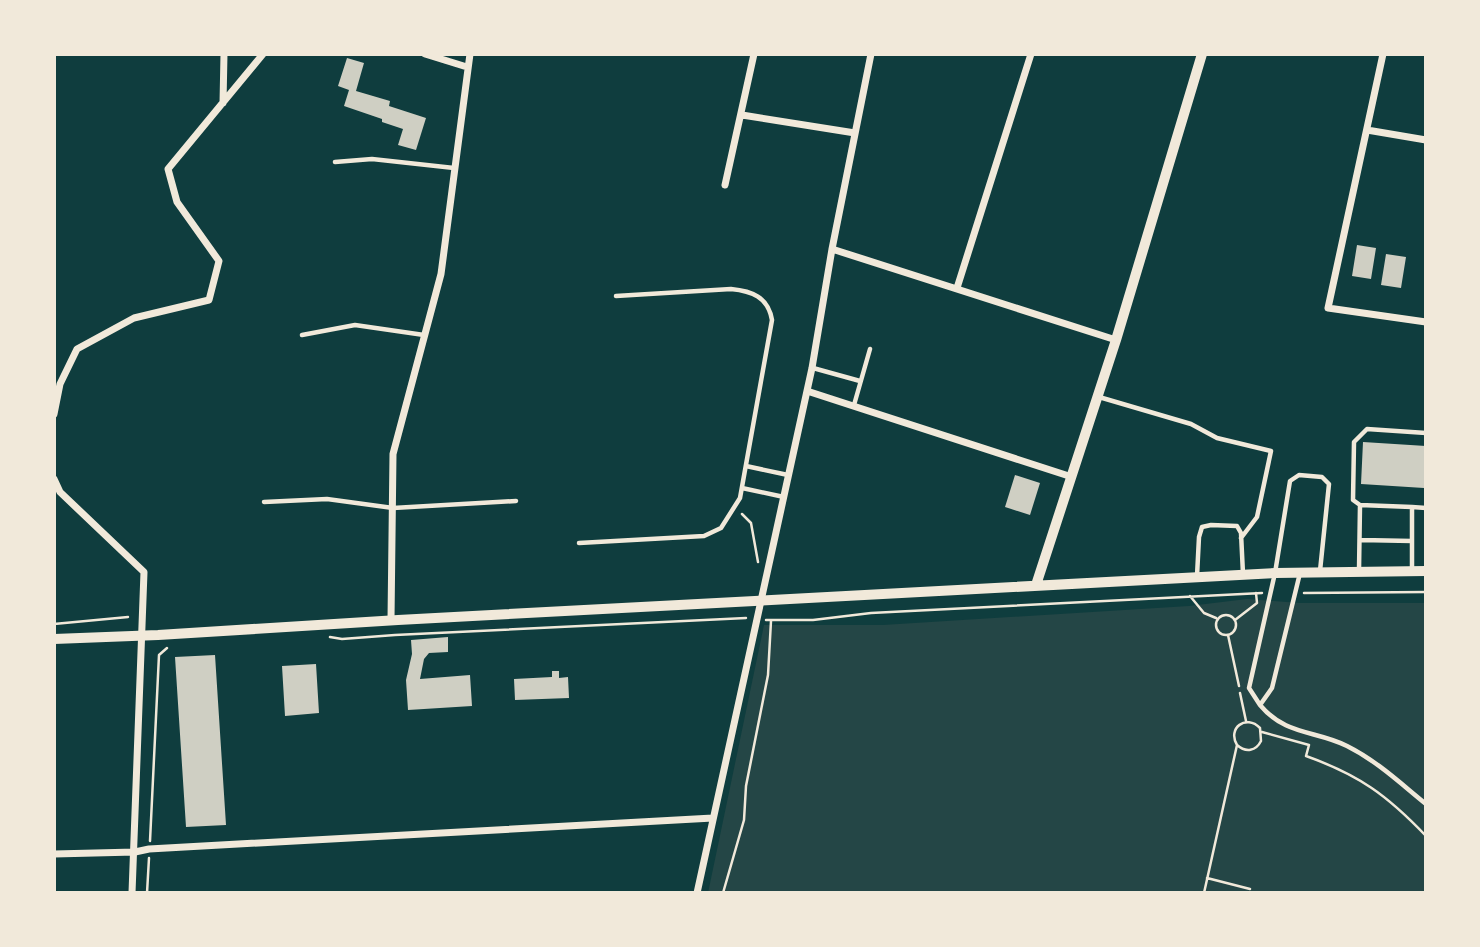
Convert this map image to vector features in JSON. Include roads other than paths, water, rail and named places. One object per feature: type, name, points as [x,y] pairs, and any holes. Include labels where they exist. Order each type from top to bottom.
[{"type":"street","points":[[223,104],[224,54]]},
{"type":"street","points":[[54,414],[60,384],[77,349],[134,318],[209,300],[219,261],[177,202],[168,169],[263,54]]},
{"type":"street","points":[[425,54],[467,67]]},
{"type":"street","points":[[391,620],[393,454],[441,274],[470,54]]},
{"type":"street","points":[[725,185],[754,54]]},
{"type":"street","points":[[697,893],[812,368],[832,248],[872,54]]},
{"type":"street","points":[[957,288],[1031,54]]},
{"type":"street","points":[[1036,586],[1116,340],[1202,54]]},
{"type":"street","points":[[1383,54],[1328,307],[1426,322]]},
{"type":"street","points":[[742,115],[855,134]]},
{"type":"street","points":[[1367,130],[1426,140]]},
{"type":"street","points":[[832,248],[1116,340]]},
{"type":"street","points":[[807,391],[1072,477]]},
{"type":"street","points":[[54,479],[60,492],[144,572],[132,893]]},
{"type":"street","points":[[54,639],[1243,574],[1426,571]]},
{"type":"street","points":[[54,854],[135,852],[149,849],[713,818]]},
{"type":"lane","points":[[335,162],[372,159],[454,168]]},
{"type":"lane","points":[[579,543],[704,536],[720,528],[734,509],[742,488],[772,320],[764,300],[750,291],[731,289],[616,296]]},
{"type":"lane","points":[[302,335],[355,325],[425,335]]},
{"type":"lane","points":[[854,405],[870,349]]},
{"type":"lane","points":[[812,368],[860,381]]},
{"type":"lane","points":[[1098,396],[1191,425],[1217,438],[1271,451],[1257,517],[1241,538]]},
{"type":"lane","points":[[1426,433],[1367,429],[1354,442],[1353,500],[1360,505],[1426,508]]},
{"type":"lane","points":[[746,466],[789,475]]},
{"type":"lane","points":[[1320,572],[1329,485],[1322,477],[1298,475],[1290,481],[1275,573],[1250,688],[1268,715],[1285,727],[1344,744],[1370,758],[1426,804]]},
{"type":"lane","points":[[742,488],[784,498]]},
{"type":"lane","points":[[264,502],[327,499],[393,508],[516,501]]},
{"type":"lane","points":[[1359,572],[1360,505]]},
{"type":"lane","points":[[1412,507],[1412,571]]},
{"type":"lane","points":[[1197,577],[1199,537],[1202,527],[1211,524],[1237,526],[1241,538],[1243,574]]},
{"type":"lane","points":[[1361,540],[1412,541]]},
{"type":"lane","points":[[1261,705],[1272,688],[1300,572]]}]
